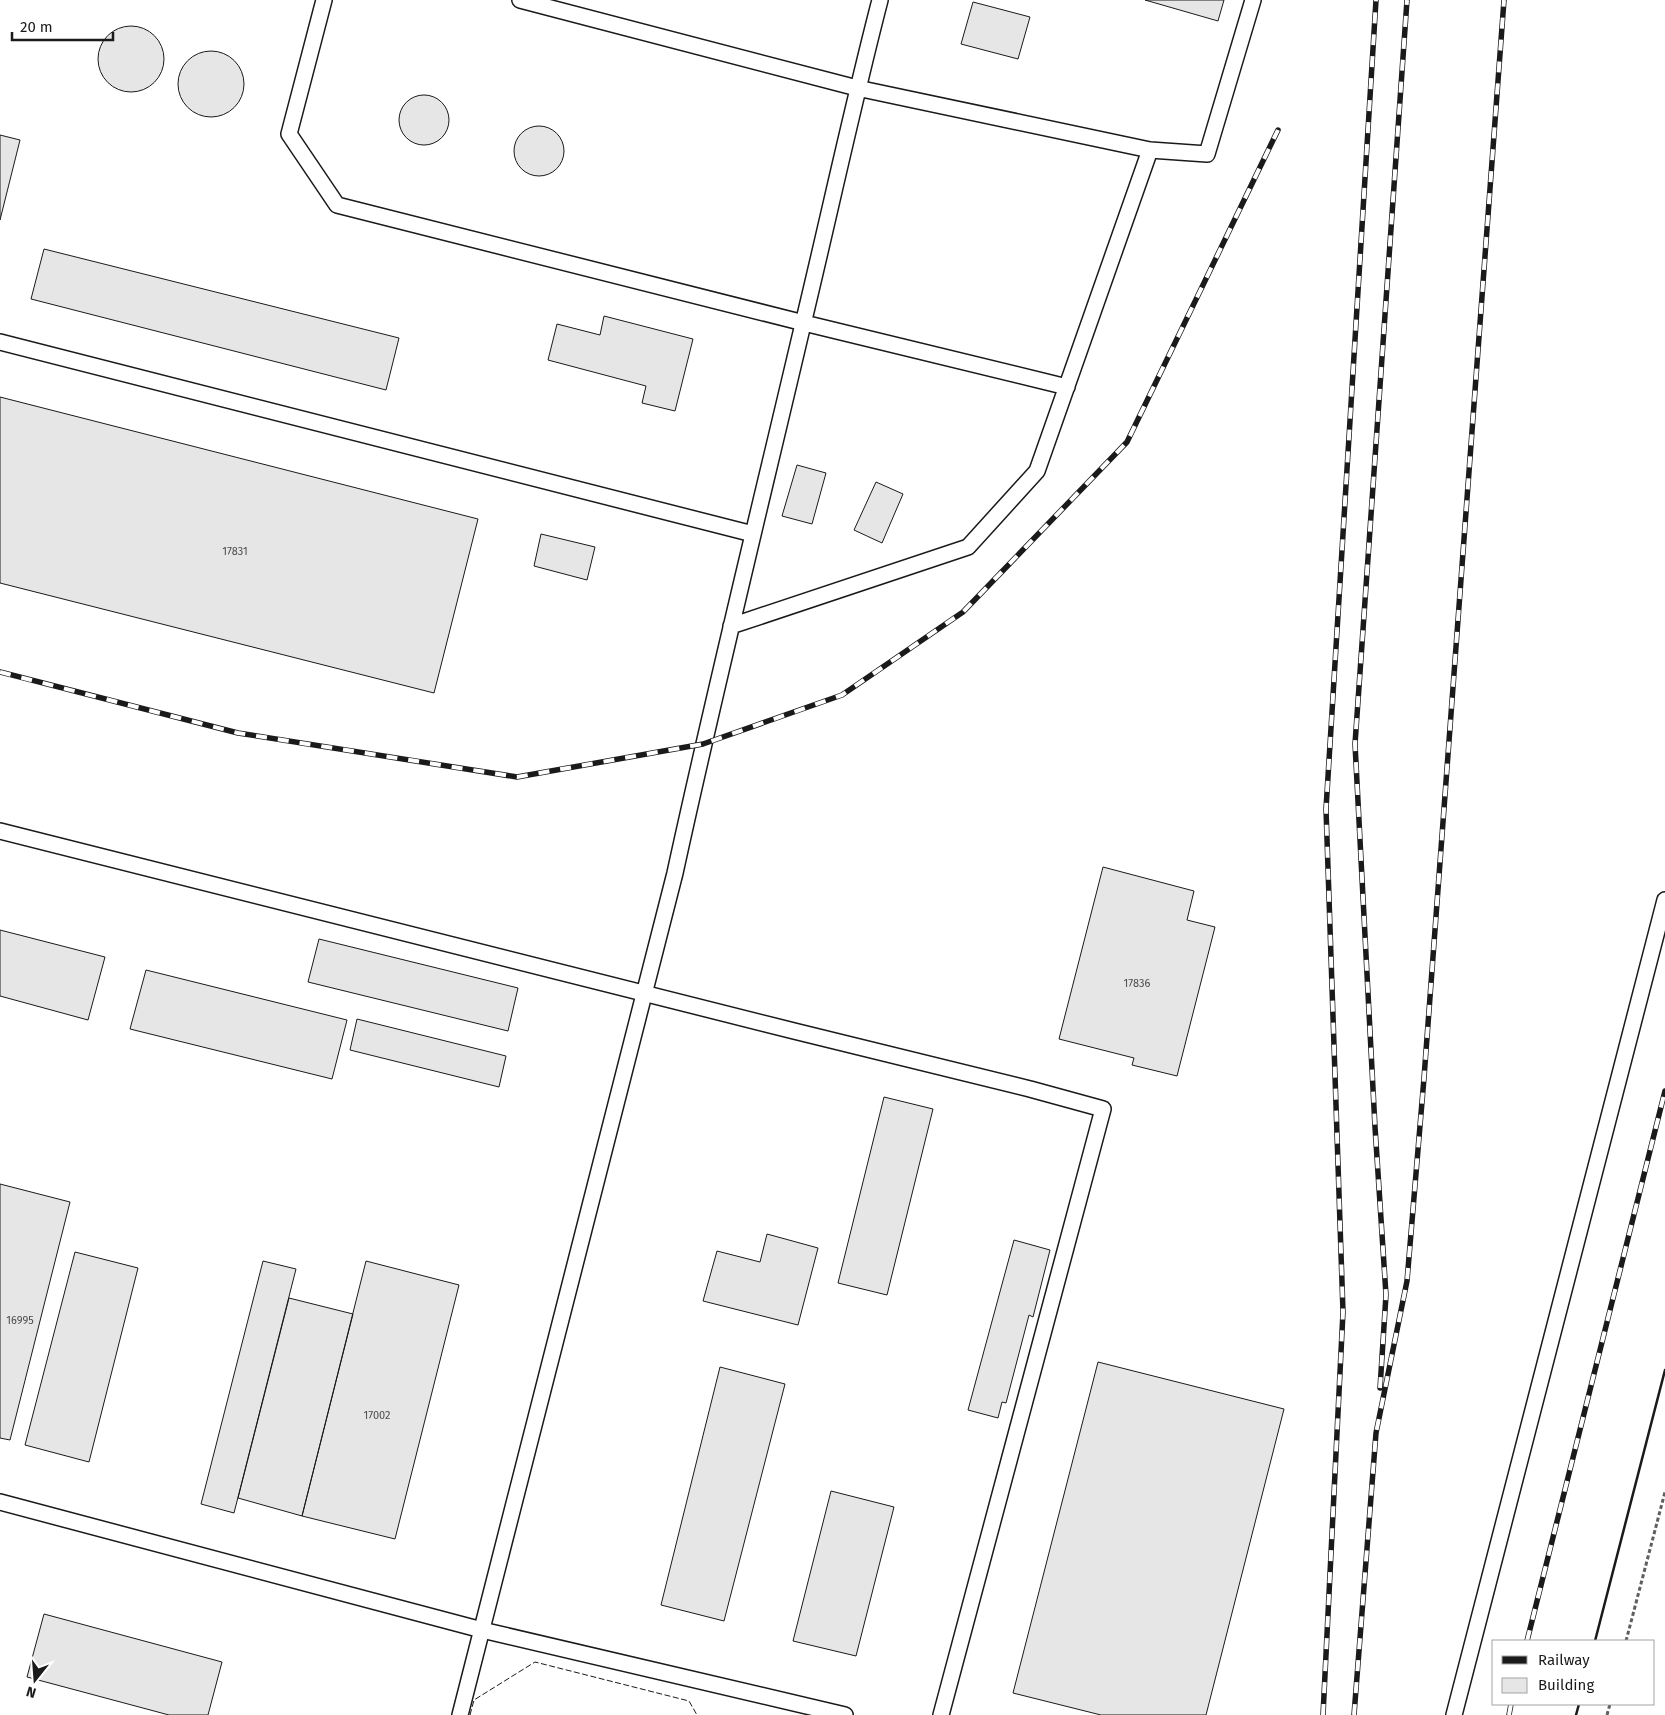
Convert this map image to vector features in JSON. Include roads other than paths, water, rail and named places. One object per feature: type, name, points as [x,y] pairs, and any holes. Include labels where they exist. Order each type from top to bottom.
[{"type":"lane","points":[[324,0],[289,134],[337,205],[1066,387]]},
{"type":"lane","points":[[520,0],[857,88],[1150,150],[1207,154],[1253,0]]},
{"type":"lane","points":[[460,1715],[609,1125],[675,873],[857,88],[880,0]]},
{"type":"lane","points":[[731,626],[968,547],[1037,471],[1150,150]]},
{"type":"lane","points":[[0,342],[753,534]]},
{"type":"lane","points":[[0,831],[1030,1089],[1103,1109],[941,1715]]},
{"type":"lane","points":[[1454,1715],[1665,900]]},
{"type":"lane","points":[[0,1502],[482,1630],[845,1715]]},
{"type":"railway","points":[[1323,1715],[1343,1312],[1326,809],[1376,0]]},
{"type":"railway","points":[[1380,1388],[1386,1295],[1375,1127],[1355,744],[1407,0]]},
{"type":"railway","points":[[1354,1715],[1376,1433],[1407,1281],[1424,1078],[1504,0]]},
{"type":"railway","points":[[0,672],[238,733],[517,777],[703,744],[842,695],[963,612],[1127,442],[1278,130]]},
{"type":"railway","points":[[1527,1640],[1665,1091]]},
{"type":"railway","points":[[1509,1715],[1511,1705]]}]
